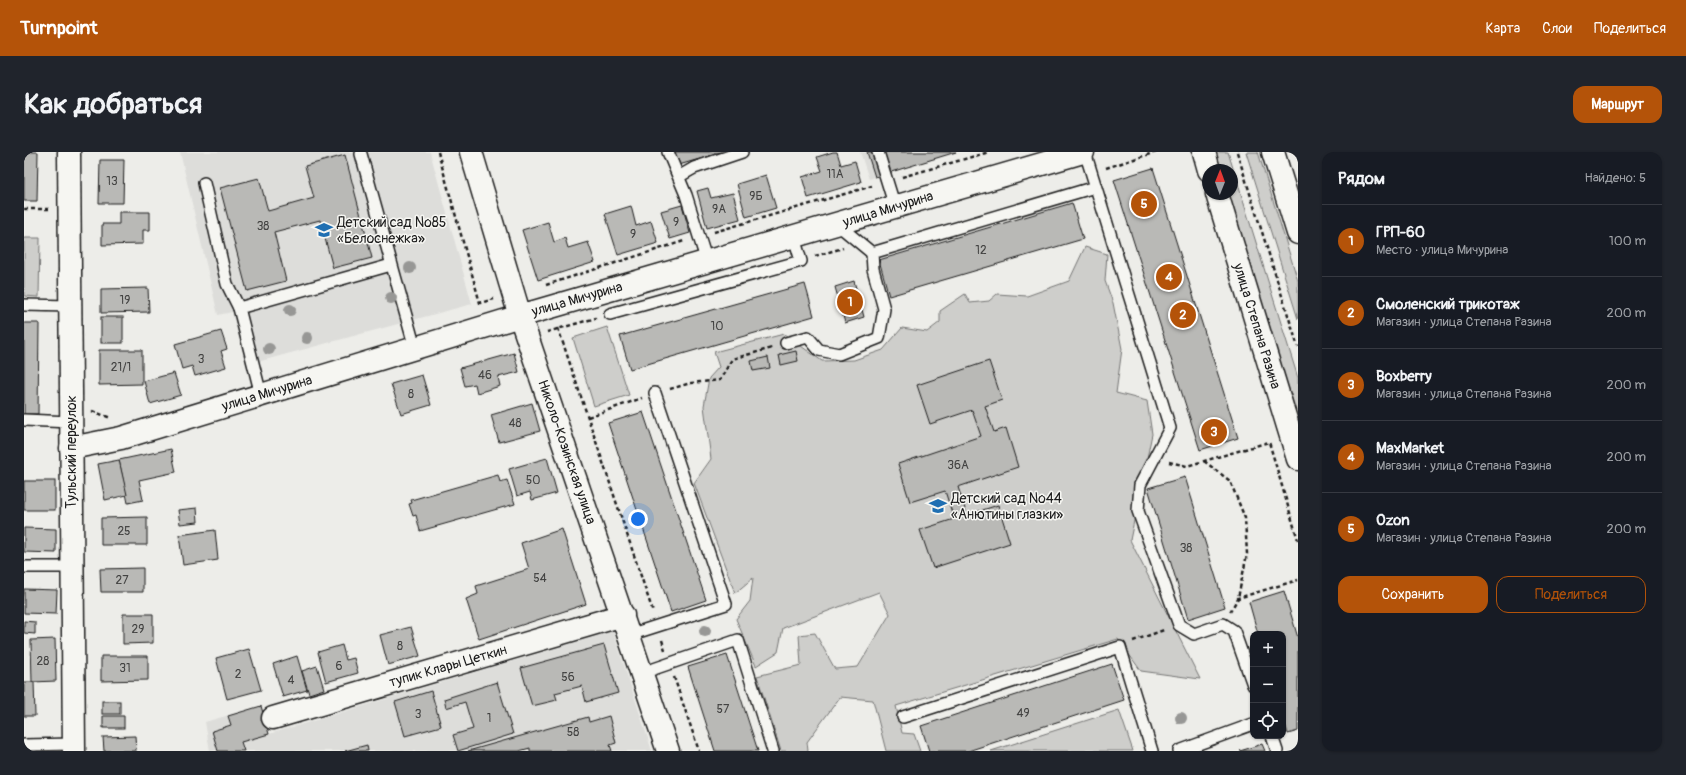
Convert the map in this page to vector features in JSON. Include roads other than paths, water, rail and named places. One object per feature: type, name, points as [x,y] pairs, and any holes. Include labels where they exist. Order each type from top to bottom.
[{"type":"street","name":"Тульский переулок","points":[[69,152],[74,748]]},
{"type":"street","name":"Николо-Козинская улица","points":[[471,152],[520,316],[630,635],[668,751]]},
{"type":"street","name":"улица Мичурина","points":[[71,448],[121,438],[520,316],[895,207],[1060,155],[1084,152]]},
{"type":"street","points":[[1204,152],[1207,164]]},
{"type":"street","points":[[1273,152],[1298,234]]},
{"type":"street","name":"улица Степана Разина","points":[[1219,200],[1298,459]]},
{"type":"street","name":"тупик Клары Цеткин","points":[[273,718],[623,615]]},
{"type":"lane","points":[[668,152],[673,166],[680,176],[707,262]]},
{"type":"lane","points":[[680,176],[694,168],[742,152]]},
{"type":"lane","points":[[878,152],[895,207]]},
{"type":"lane","points":[[1084,152],[1170,428],[1140,485],[1138,511],[1178,625],[1194,634],[1223,624],[1234,631],[1250,676]]},
{"type":"lane","points":[[361,154],[414,348]]},
{"type":"lane","points":[[204,183],[227,284],[239,308],[261,395]]},
{"type":"lane","points":[[872,254],[1095,188]]},
{"type":"lane","points":[[786,344],[808,337],[819,350],[839,354],[879,338],[884,309],[873,269],[872,254],[837,224]]},
{"type":"lane","points":[[610,314],[801,261],[794,237]]},
{"type":"lane","points":[[239,308],[391,265]]},
{"type":"lane","points":[[24,305],[70,306]]},
{"type":"lane","points":[[630,635],[726,604],[655,393]]},
{"type":"lane","points":[[24,420],[71,422]]},
{"type":"lane","points":[[24,567],[72,567]]},
{"type":"lane","points":[[642,673],[738,640],[773,751]]},
{"type":"lane","points":[[903,717],[1120,646],[1152,751]]},
{"type":"lane","points":[[1179,751],[1250,725]]},
{"type":"lane","points":[[1273,739],[1278,751]]},
{"type":"lane","points":[[24,745],[74,748]]},
{"type":"place","name":"Ozon","points":[[1144,204]]},
{"type":"place","name":"Детский сад №85 «Белоснежка»","points":[[324,230]]},
{"type":"place","name":"MaxMarket","points":[[1169,277]]},
{"type":"place","name":"ГРП-60","points":[[850,302]]},
{"type":"place","name":"Смоленский трикотаж","points":[[1183,315]]},
{"type":"place","name":"Boxberry","points":[[1214,432]]},
{"type":"place","name":"Детский сад №44 «Анютины глазки»","points":[[938,506]]}]
